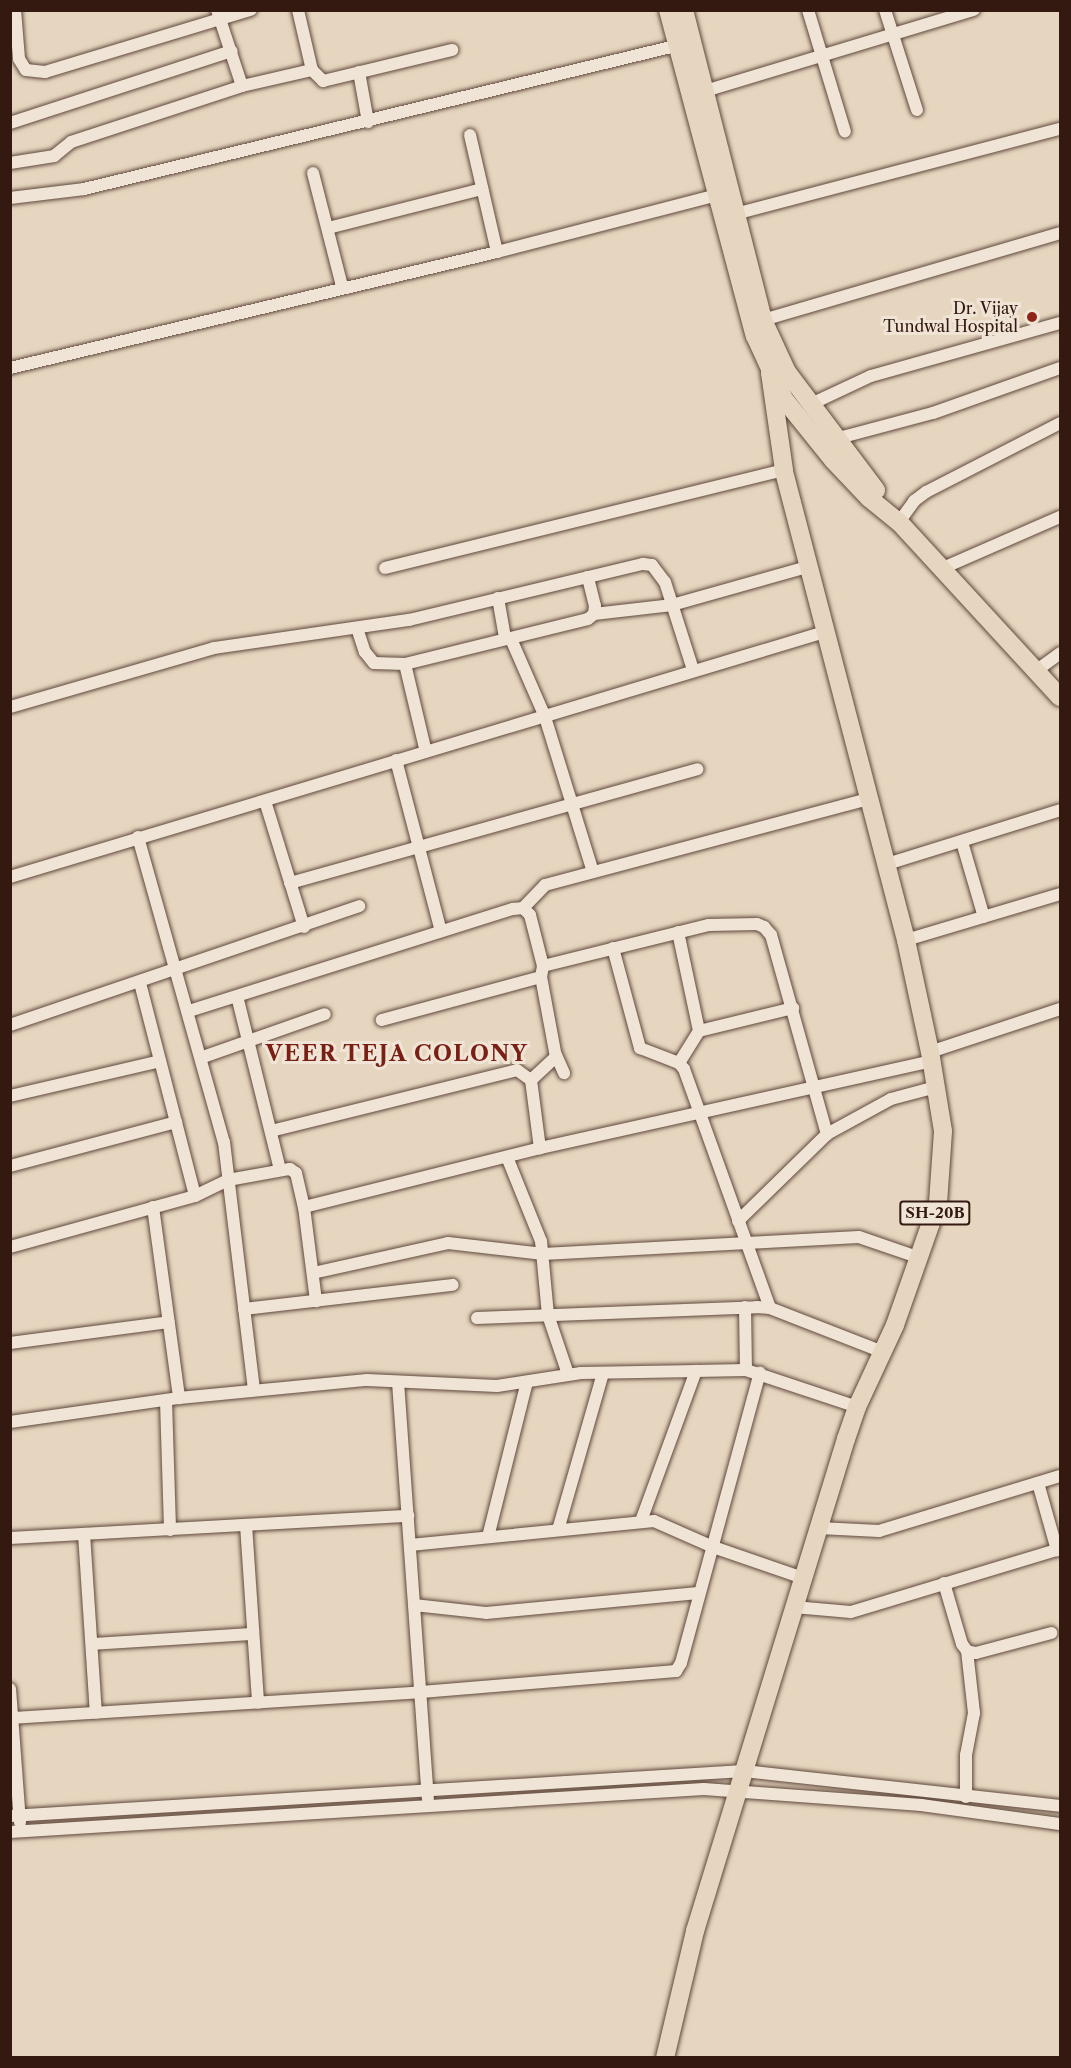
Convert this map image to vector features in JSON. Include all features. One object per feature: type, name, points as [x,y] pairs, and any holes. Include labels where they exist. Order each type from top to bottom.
[{"type":"main road","points":[[668,10],[755,336],[770,373],[790,407],[833,460],[869,498],[894,517]]},
{"type":"main road","points":[[684,10],[763,320],[774,347],[809,405],[894,517],[1060,697]]},
{"type":"main road","name":"SH-20B","points":[[665,2058],[695,1931],[737,1789],[857,1407],[883,1352],[920,1258],[938,1203],[943,1131],[931,1056],[906,940],[868,799],[828,631],[784,470],[770,373],[774,347]]},
{"type":"street","points":[[15,10],[13,26],[15,62],[26,70],[45,72],[220,15],[251,10]]},
{"type":"street","points":[[298,10],[312,70],[323,81],[452,50]]},
{"type":"street","points":[[808,10],[845,132]]},
{"type":"street","points":[[885,10],[917,110]]},
{"type":"street","points":[[705,91],[821,58],[967,12]]},
{"type":"street","points":[[220,15],[242,86]]},
{"type":"street","points":[[10,198],[70,192],[368,122],[678,45]]},
{"type":"street","points":[[10,123],[232,51]]},
{"type":"street","points":[[10,164],[54,156],[71,142],[242,86],[312,70]]},
{"type":"street","points":[[359,72],[368,122]]},
{"type":"street","points":[[735,214],[1060,129]]},
{"type":"street","points":[[470,135],[497,252]]},
{"type":"street","points":[[313,173],[342,286]]},
{"type":"street","points":[[328,228],[482,189]]},
{"type":"street","points":[[10,368],[342,286],[497,252],[717,195]]},
{"type":"street","points":[[763,320],[1060,233]]},
{"type":"street","points":[[809,405],[871,376],[1060,323]]},
{"type":"street","points":[[835,439],[933,413],[1060,368]]},
{"type":"street","points":[[894,517],[926,492],[1060,423]]},
{"type":"street","points":[[385,568],[784,470]]},
{"type":"street","points":[[943,568],[1060,518]]},
{"type":"street","points":[[10,707],[214,648],[357,628],[643,564],[652,565],[665,582],[693,670]]},
{"type":"street","points":[[357,628],[365,652],[374,663],[405,664],[588,620],[594,614],[672,605],[811,566]]},
{"type":"street","points":[[588,577],[594,614]]},
{"type":"street","points":[[498,598],[505,637],[510,639],[545,717],[593,872]]},
{"type":"street","points":[[10,877],[828,631]]},
{"type":"street","points":[[1037,670],[1060,653]]},
{"type":"street","points":[[405,664],[426,752]]},
{"type":"street","points":[[396,760],[441,932]]},
{"type":"street","points":[[290,883],[697,769]]},
{"type":"street","points":[[189,1011],[523,908],[538,889],[593,872],[868,799]]},
{"type":"street","points":[[266,801],[304,927]]},
{"type":"street","points":[[887,864],[1060,810]]},
{"type":"street","points":[[138,837],[202,1057],[224,1142],[254,1390]]},
{"type":"street","points":[[962,842],[984,916]]},
{"type":"street","points":[[906,940],[1060,894]]},
{"type":"street","points":[[10,1024],[177,971],[359,906]]},
{"type":"street","points":[[523,908],[530,915],[556,1055],[564,1073]]},
{"type":"street","points":[[382,1020],[614,948],[678,932],[718,923],[764,927],[771,935],[793,1008],[812,1088],[827,1134]]},
{"type":"street","points":[[678,932],[699,1031]]},
{"type":"street","points":[[614,948],[640,1048],[678,1063],[684,1069],[698,1113],[771,1308]]},
{"type":"street","points":[[140,983],[195,1196]]},
{"type":"street","points":[[237,996],[250,1041],[280,1170]]},
{"type":"street","points":[[678,1063],[699,1031],[793,1008]]},
{"type":"street","points":[[304,1206],[540,1148],[812,1088],[931,1056],[1060,1009]]},
{"type":"street","points":[[202,1057],[325,1014]]},
{"type":"street","points":[[531,1080],[552,1064],[556,1055]]},
{"type":"street","points":[[10,1096],[160,1061]]},
{"type":"street","points":[[272,1131],[506,1070],[526,1073],[531,1080],[540,1148]]},
{"type":"street","points":[[738,1221],[827,1134],[891,1099],[936,1087]]},
{"type":"street","points":[[10,1166],[176,1122]]},
{"type":"street","points":[[507,1157],[538,1233],[543,1254],[548,1315],[568,1374]]},
{"type":"street","points":[[10,1248],[195,1196],[228,1180],[280,1170],[296,1173],[304,1206],[316,1301]]},
{"type":"street","points":[[153,1208],[179,1398]]},
{"type":"street","points":[[313,1273],[448,1243],[543,1254],[745,1241],[859,1237],[920,1258]]},
{"type":"street","points":[[244,1309],[453,1285]]},
{"type":"street","points":[[745,1307],[746,1370]]},
{"type":"street","points":[[477,1318],[745,1307],[771,1308],[883,1352]]},
{"type":"street","points":[[10,1343],[168,1322]]},
{"type":"street","points":[[10,1422],[179,1398],[367,1380],[497,1386],[568,1374],[746,1370],[857,1407]]},
{"type":"street","points":[[641,1521],[696,1371]]},
{"type":"street","points":[[558,1530],[603,1373]]},
{"type":"street","points":[[12,1718],[421,1692],[676,1671],[681,1663],[698,1593],[713,1547],[760,1373]]},
{"type":"street","points":[[398,1382],[429,1808]]},
{"type":"street","points":[[488,1537],[527,1382]]},
{"type":"street","points":[[166,1401],[170,1530]]},
{"type":"street","points":[[819,1528],[879,1531],[1060,1476]]},
{"type":"street","points":[[794,1607],[850,1612],[1059,1550],[1038,1483]]},
{"type":"street","points":[[10,1538],[408,1516]]},
{"type":"street","points":[[410,1545],[641,1521],[667,1524],[713,1547],[803,1578]]},
{"type":"street","points":[[246,1525],[258,1703]]},
{"type":"street","points":[[84,1534],[96,1713]]},
{"type":"street","points":[[944,1583],[962,1644],[967,1651],[975,1713],[966,1755],[966,1797]]},
{"type":"street","points":[[414,1605],[486,1613],[698,1593]]},
{"type":"street","points":[[967,1651],[976,1653],[1052,1633]]},
{"type":"street","points":[[92,1644],[253,1634]]},
{"type":"street","points":[[10,1689],[15,1832],[737,1789],[921,1806],[1060,1824]]},
{"type":"street","points":[[15,1815],[428,1792],[744,1771],[1060,1806]]},
{"type":"street","points":[[921,1806],[923,1792]]},
{"type":"place","name":"Dr. Vijay Tundwal Hospital","points":[[1032,317]]},
{"type":"district","name":"VEER TEJA COLONY","points":[[397,1054]]}]
